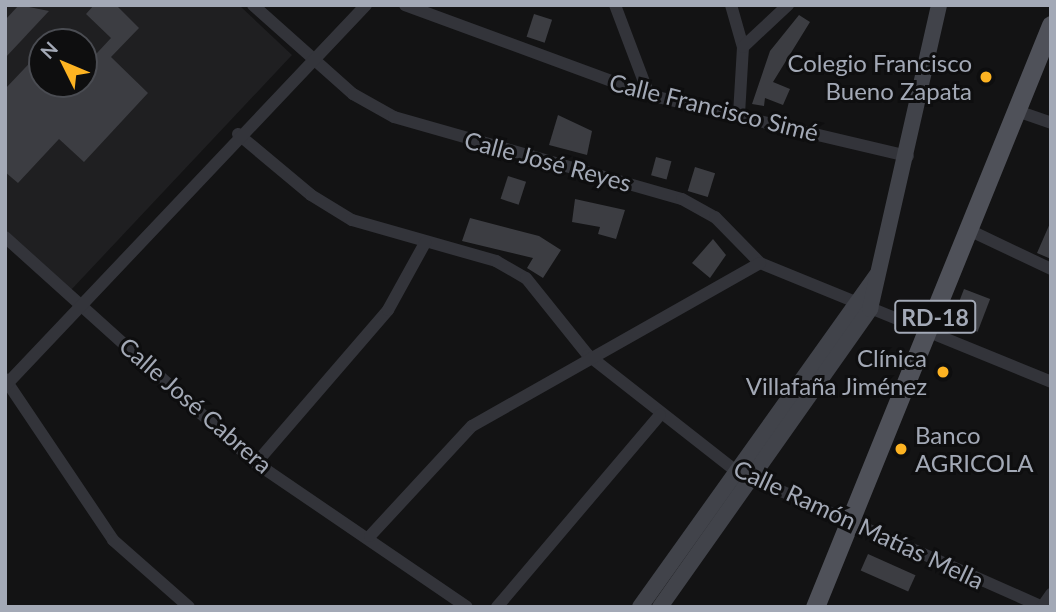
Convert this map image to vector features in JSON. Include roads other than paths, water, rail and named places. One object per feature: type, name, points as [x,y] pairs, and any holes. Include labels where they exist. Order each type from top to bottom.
[{"type":"main road","points":[[660,607],[870,309],[876,276],[908,156],[939,5]]},
{"type":"main road","name":"RD-18","points":[[816,607],[971,231],[1051,25]]},
{"type":"main road","points":[[640,607],[852,302],[876,276]]},
{"type":"street","name":"Calle José Reyes","points":[[253,5],[353,94],[394,117],[682,199],[715,217],[760,263],[1051,382]]},
{"type":"street","points":[[189,607],[113,540],[58,466],[7,382],[82,305],[310,58],[366,5]]},
{"type":"street","name":"Calle Francisco Simé","points":[[405,5],[649,95],[739,114],[908,156]]},
{"type":"street","points":[[615,5],[649,95]]},
{"type":"street","points":[[731,5],[743,47],[739,114]]},
{"type":"street","points":[[743,47],[788,5]]},
{"type":"street","points":[[1017,111],[1051,124]]},
{"type":"street","name":"Calle Ramón Matías Mella","points":[[238,134],[332,208],[425,243],[496,261],[526,278],[588,355],[660,415],[736,471],[1042,607]]},
{"type":"street","points":[[971,231],[1051,269]]},
{"type":"street","name":"Calle José Cabrera","points":[[5,237],[256,463],[370,536],[467,607]]},
{"type":"street","points":[[256,463],[388,310],[425,243]]},
{"type":"street","points":[[370,536],[472,426],[588,355],[760,263]]},
{"type":"street","points":[[497,607],[660,415]]},
{"type":"street","points":[[1042,607],[1051,594]]},
{"type":"place","name":"Colegio Francisco Bueno Zapata","points":[[986,77]]},
{"type":"place","name":"Clínica Villafaña Jiménez","points":[[943,372]]},
{"type":"place","name":"Banco AGRICOLA","points":[[901,449]]}]
